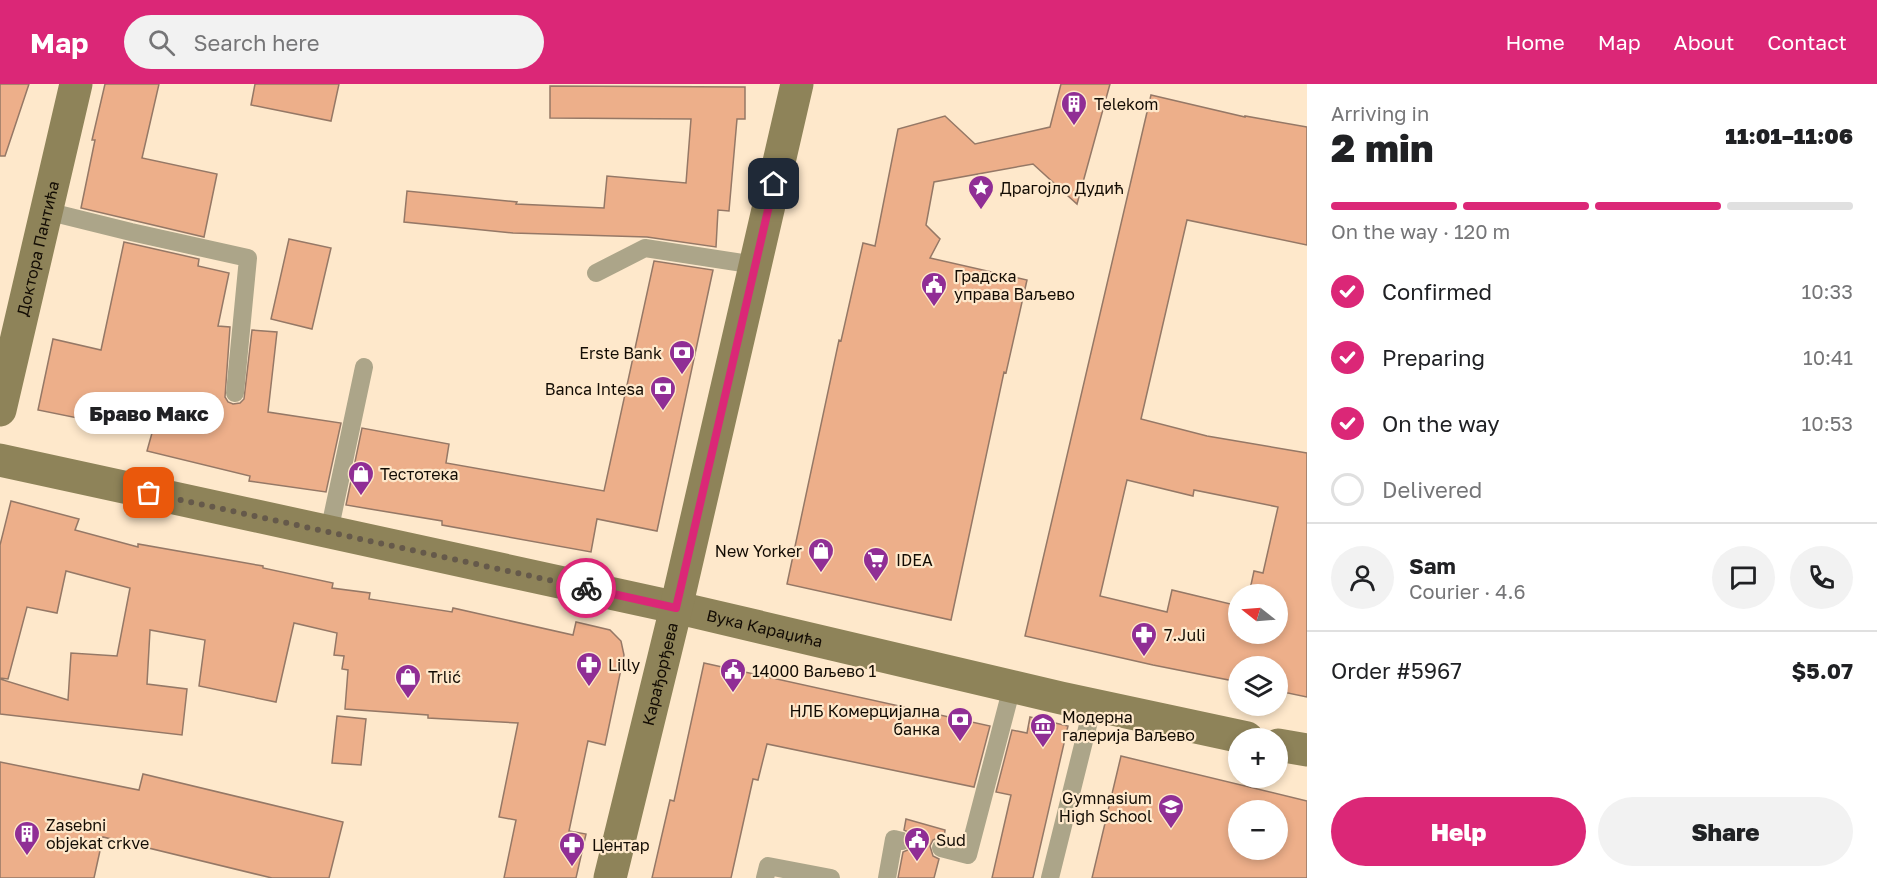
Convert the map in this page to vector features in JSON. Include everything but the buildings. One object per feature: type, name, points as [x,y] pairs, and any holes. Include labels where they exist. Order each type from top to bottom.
[{"type":"street","name":"Доктора Пантића","points":[[0,410],[76,84]]},
{"type":"street","name":"Карађорђева","points":[[610,878],[676,608],[797,84]]},
{"type":"street","name":"Вука Караџића","points":[[0,460],[676,608],[1012,687],[1228,734]]},
{"type":"street","points":[[1288,747],[1307,750]]},
{"type":"lane","points":[[46,211],[248,258],[235,393]]},
{"type":"lane","points":[[596,273],[645,248],[756,265]]},
{"type":"lane","points":[[329,532],[364,367]]},
{"type":"lane","points":[[941,848],[968,855],[1012,687]]},
{"type":"lane","points":[[1050,878],[1093,705]]},
{"type":"lane","points":[[887,878],[894,839],[902,841]]},
{"type":"lane","points":[[765,878],[768,866],[831,878]]},
{"type":"way so far","points":[[149,493],[586,588]]},
{"type":"place","name":"Telekom","points":[[1074,127]]},
{"type":"place","name":"Драгојло Дудић","points":[[981,211]]},
{"type":"place","name":"Градска управа Ваљево","points":[[934,308]]},
{"type":"place","name":"Erste Bank","points":[[682,376]]},
{"type":"place","name":"Banca Intesa","points":[[663,412]]},
{"type":"place","name":"Браво Макс","points":[[149,493]]},
{"type":"place","name":"Тестотека","points":[[361,497]]},
{"type":"place","name":"New Yorker","points":[[821,574]]},
{"type":"place","name":"IDEA","points":[[876,583]]},
{"type":"place","name":"7.Juli","points":[[1144,658]]},
{"type":"place","name":"Lilly","points":[[589,688]]},
{"type":"place","name":"14000 Ваљево 1","points":[[733,694]]},
{"type":"place","name":"Trlić","points":[[408,700]]},
{"type":"place","name":"НЛБ Комерцијална банка","points":[[960,743]]},
{"type":"place","name":"Модерна галерија Ваљево","points":[[1043,749]]},
{"type":"place","name":"Gymnasium High School","points":[[1171,830]]},
{"type":"place","name":"Zasebni objekat crkve","points":[[27,857]]},
{"type":"place","name":"Sud","points":[[917,863]]},
{"type":"place","name":"Центар","points":[[572,868]]},
{"type":"route","points":[[586,588],[676,608],[774,184]]}]
